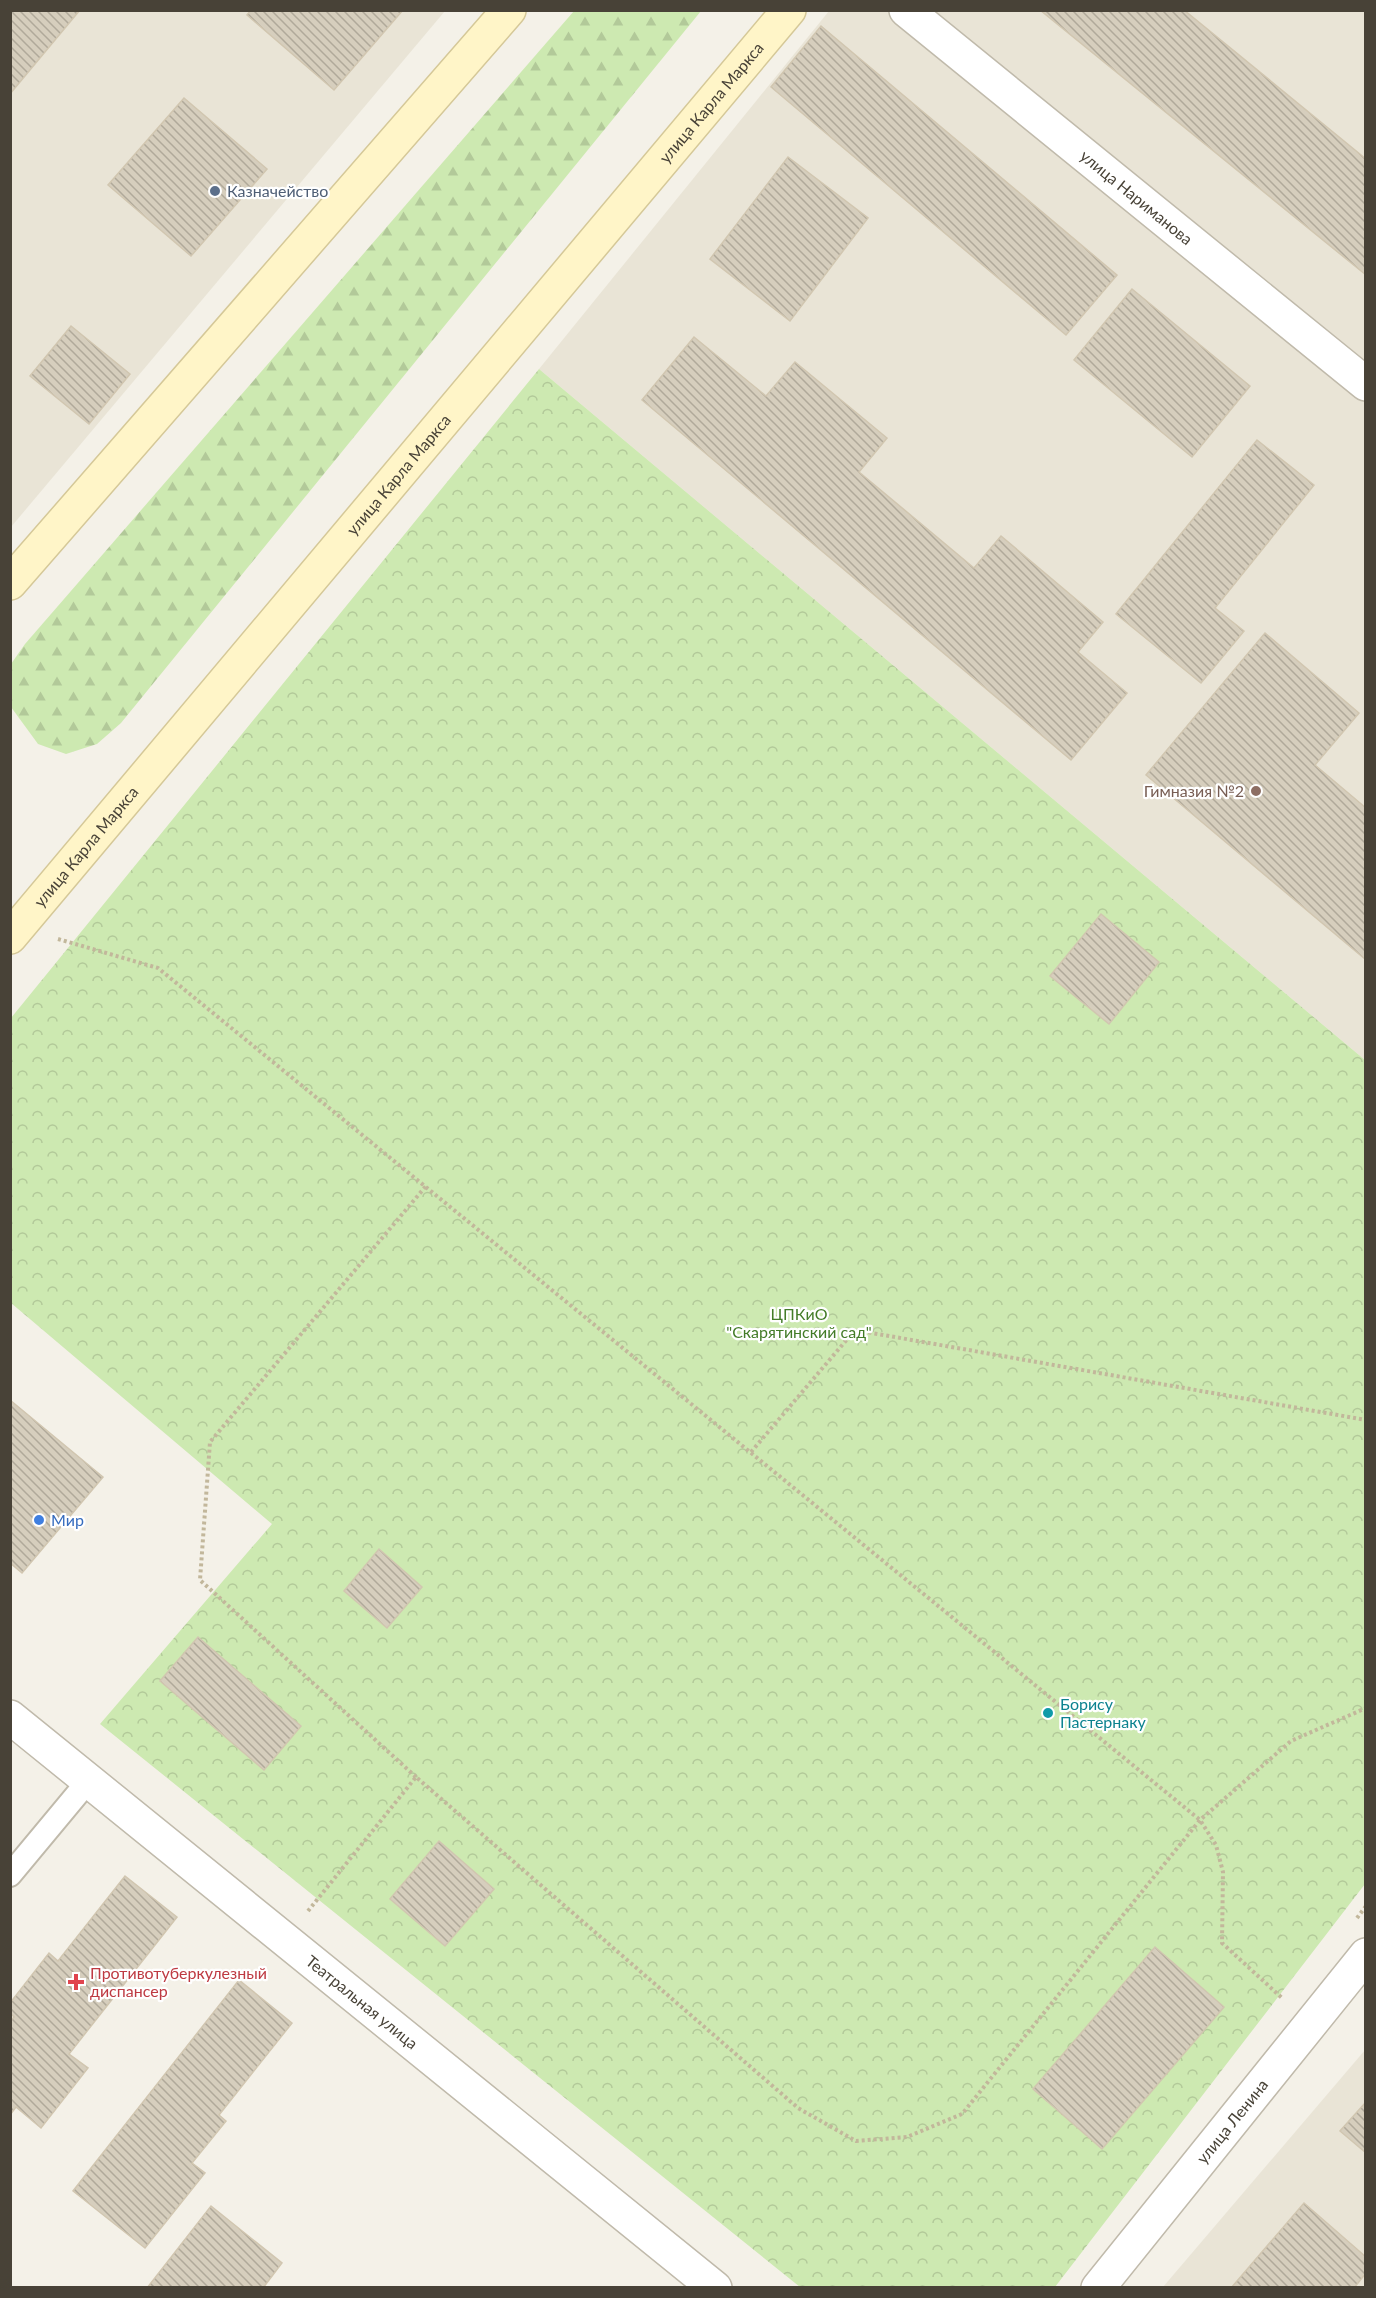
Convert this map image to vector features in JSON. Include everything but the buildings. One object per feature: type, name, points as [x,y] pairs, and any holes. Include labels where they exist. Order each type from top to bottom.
[{"type":"main road","points":[[10,583],[509,10]]},
{"type":"main road","name":"улица Карла Маркса","points":[[15,932],[789,10]]},
{"type":"street","name":"улица Нариманова","points":[[906,10],[1365,384]]},
{"type":"street","name":"Театральная улица","points":[[10,1717],[716,2288]]},
{"type":"street","name":"улица Ленина","points":[[1098,2288],[1364,1959]]},
{"type":"lane","points":[[10,1875],[89,1780]]},
{"type":"path","points":[[15,932],[158,968],[1200,1820],[1216,1845],[1223,1872],[1222,1943],[1310,2024]]},
{"type":"path","points":[[426,1186],[210,1442],[200,1580],[416,1777],[798,2108],[856,2141],[908,2137],[962,2114],[1200,1820],[1291,1741],[1365,1708]]},
{"type":"path","points":[[751,1452],[855,1330],[1365,1420]]},
{"type":"path","points":[[285,1940],[416,1777]]},
{"type":"shaded area","points":[[11,11],[445,11],[11,527]]},
{"type":"shaded area","points":[[829,11],[1365,11],[1365,1060],[539,369]]},
{"type":"shaded area","points":[[1365,2050],[1365,2287],[1163,2287]]},
{"type":"green space","points":[[574,11],[701,11],[121,723],[97,744],[66,754],[38,744],[11,707],[11,664],[25,644]]},
{"type":"green space","name":"ЦПКиО \"Скарятинский сад\"","points":[[539,369],[1365,1060],[1365,1884],[1055,2287],[800,2287],[100,1724],[272,1524],[11,1303],[11,1018]]},
{"type":"place","name":"Казначейство","points":[[215,191]]},
{"type":"place","name":"Гимназия №2","points":[[1256,791]]},
{"type":"place","name":"Мир","points":[[39,1520]]},
{"type":"place","name":"Борису Пастернаку","points":[[1048,1713]]},
{"type":"place","name":"Противотуберкулезный диспансер","points":[[76,1982]]}]
